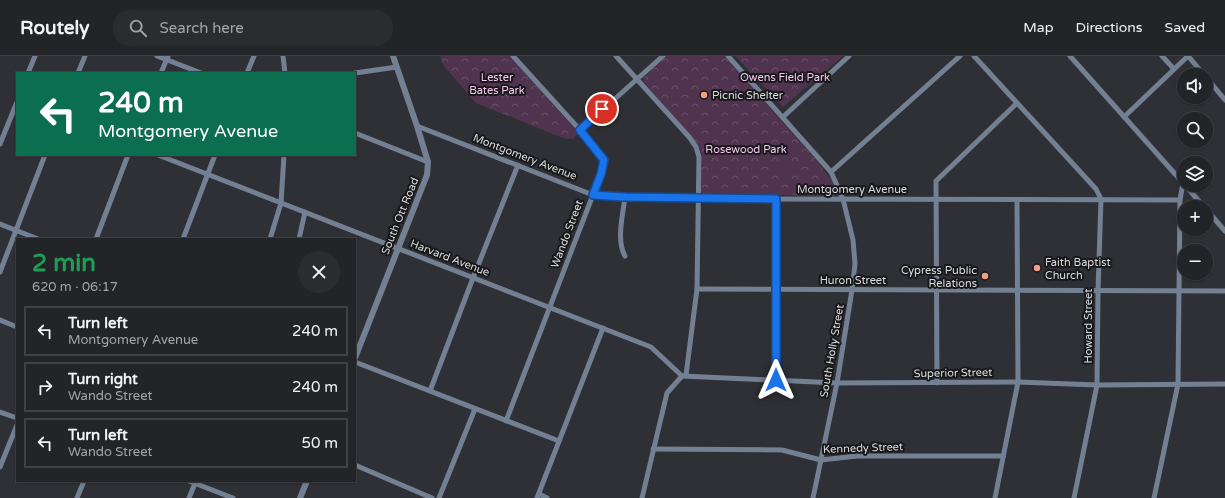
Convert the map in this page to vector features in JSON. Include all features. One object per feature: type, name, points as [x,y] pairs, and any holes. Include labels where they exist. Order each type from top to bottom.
[{"type":"street","points":[[28,72],[35,56]]},
{"type":"street","points":[[78,72],[85,56]]},
{"type":"street","points":[[157,56],[167,58],[199,72]]},
{"type":"street","points":[[247,72],[254,56]]},
{"type":"street","points":[[283,56],[285,72]]},
{"type":"street","name":"South Ott Road","points":[[356,355],[427,175],[428,162],[393,56]]},
{"type":"street","name":"Wando Street","points":[[506,421],[601,174],[604,160],[580,130],[513,56]]},
{"type":"street","points":[[616,56],[694,143],[699,157],[697,197],[697,289],[684,375],[667,393],[642,498]]},
{"type":"street","points":[[580,130],[636,78],[663,56]]},
{"type":"street","name":"South Holly Street","points":[[728,56],[831,172],[843,199],[853,240],[855,264],[852,290],[837,383],[814,498]]},
{"type":"street","points":[[783,117],[849,56]]},
{"type":"street","points":[[831,172],[960,56]]},
{"type":"street","points":[[974,56],[1096,189],[1101,199]]},
{"type":"street","points":[[1070,56],[1177,176]]},
{"type":"street","points":[[1162,56],[1174,69]]},
{"type":"street","points":[[1124,117],[1188,56],[1198,68]]},
{"type":"street","points":[[161,72],[167,58]]},
{"type":"street","points":[[356,73],[397,67]]},
{"type":"street","points":[[1213,86],[1225,100]]},
{"type":"street","points":[[937,383],[936,181],[1017,102]]},
{"type":"street","points":[[0,144],[16,104]]},
{"type":"street","name":"Montgomery Avenue","points":[[417,126],[593,195],[625,197],[776,199],[1180,200]]},
{"type":"street","points":[[356,133],[428,162]]},
{"type":"street","points":[[0,272],[45,156]]},
{"type":"street","points":[[96,238],[128,156]]},
{"type":"street","name":"Harvard Avenue","points":[[161,156],[651,347],[684,375]]},
{"type":"street","points":[[183,238],[215,156]]},
{"type":"street","points":[[270,238],[281,203],[284,156]]},
{"type":"street","points":[[430,391],[518,165]]},
{"type":"street","points":[[1180,200],[1182,192]]},
{"type":"street","points":[[1191,192],[1198,200]]},
{"type":"street","points":[[625,197],[620,242],[621,250],[625,256]]},
{"type":"street","points":[[776,199],[776,380]]},
{"type":"street","name":"Howard Street","points":[[1074,498],[1097,385],[1101,199]]},
{"type":"street","points":[[995,498],[1018,382],[1017,200]]},
{"type":"street","points":[[299,238],[305,212]]},
{"type":"street","points":[[1213,217],[1225,231]]},
{"type":"street","points":[[0,224],[35,238]]},
{"type":"street","points":[[1154,498],[1178,384],[1180,236]]},
{"type":"street","name":"Huron Street","points":[[697,289],[1225,291]]},
{"type":"street","points":[[0,320],[16,327]]},
{"type":"street","points":[[547,498],[538,496],[603,328]]},
{"type":"street","points":[[356,362],[559,441]]},
{"type":"street","name":"Superior Street","points":[[684,375],[837,383],[1018,382],[1097,385],[1225,384]]},
{"type":"street","points":[[439,498],[475,409]]},
{"type":"street","points":[[0,412],[16,418]]},
{"type":"street","points":[[0,467],[16,427]]},
{"type":"street","name":"Kennedy Street","points":[[653,449],[782,450],[821,460],[857,456],[1003,456]]},
{"type":"street","points":[[356,466],[432,498]]},
{"type":"street","points":[[77,498],[84,482]]},
{"type":"street","points":[[189,498],[195,482],[233,498]]},
{"type":"street","points":[[300,498],[307,482]]},
{"type":"green space","name":"Lester Bates Park","points":[[440,56],[510,56],[578,133],[573,139],[563,138],[476,103],[444,66]]},
{"type":"green space","name":"Rosewood Park","points":[[667,56],[724,56],[817,161],[832,181],[837,190],[837,194],[834,196],[701,193],[702,155],[699,146],[643,81],[644,77]]},
{"type":"green space","name":"Owens Field Park","points":[[735,56],[843,56],[783,107]]},
{"type":"green space","points":[[777,163],[793,163],[793,176],[777,176]]},
{"type":"place","name":"Picnic Shelter","points":[[704,95]]},
{"type":"place","name":"Faith Baptist Church","points":[[1037,268]]},
{"type":"place","name":"Cypress Public Relations","points":[[985,276]]},
{"type":"route","points":[[602,109],[580,130],[604,160],[601,174],[593,195],[625,197],[776,199],[776,380]]}]
